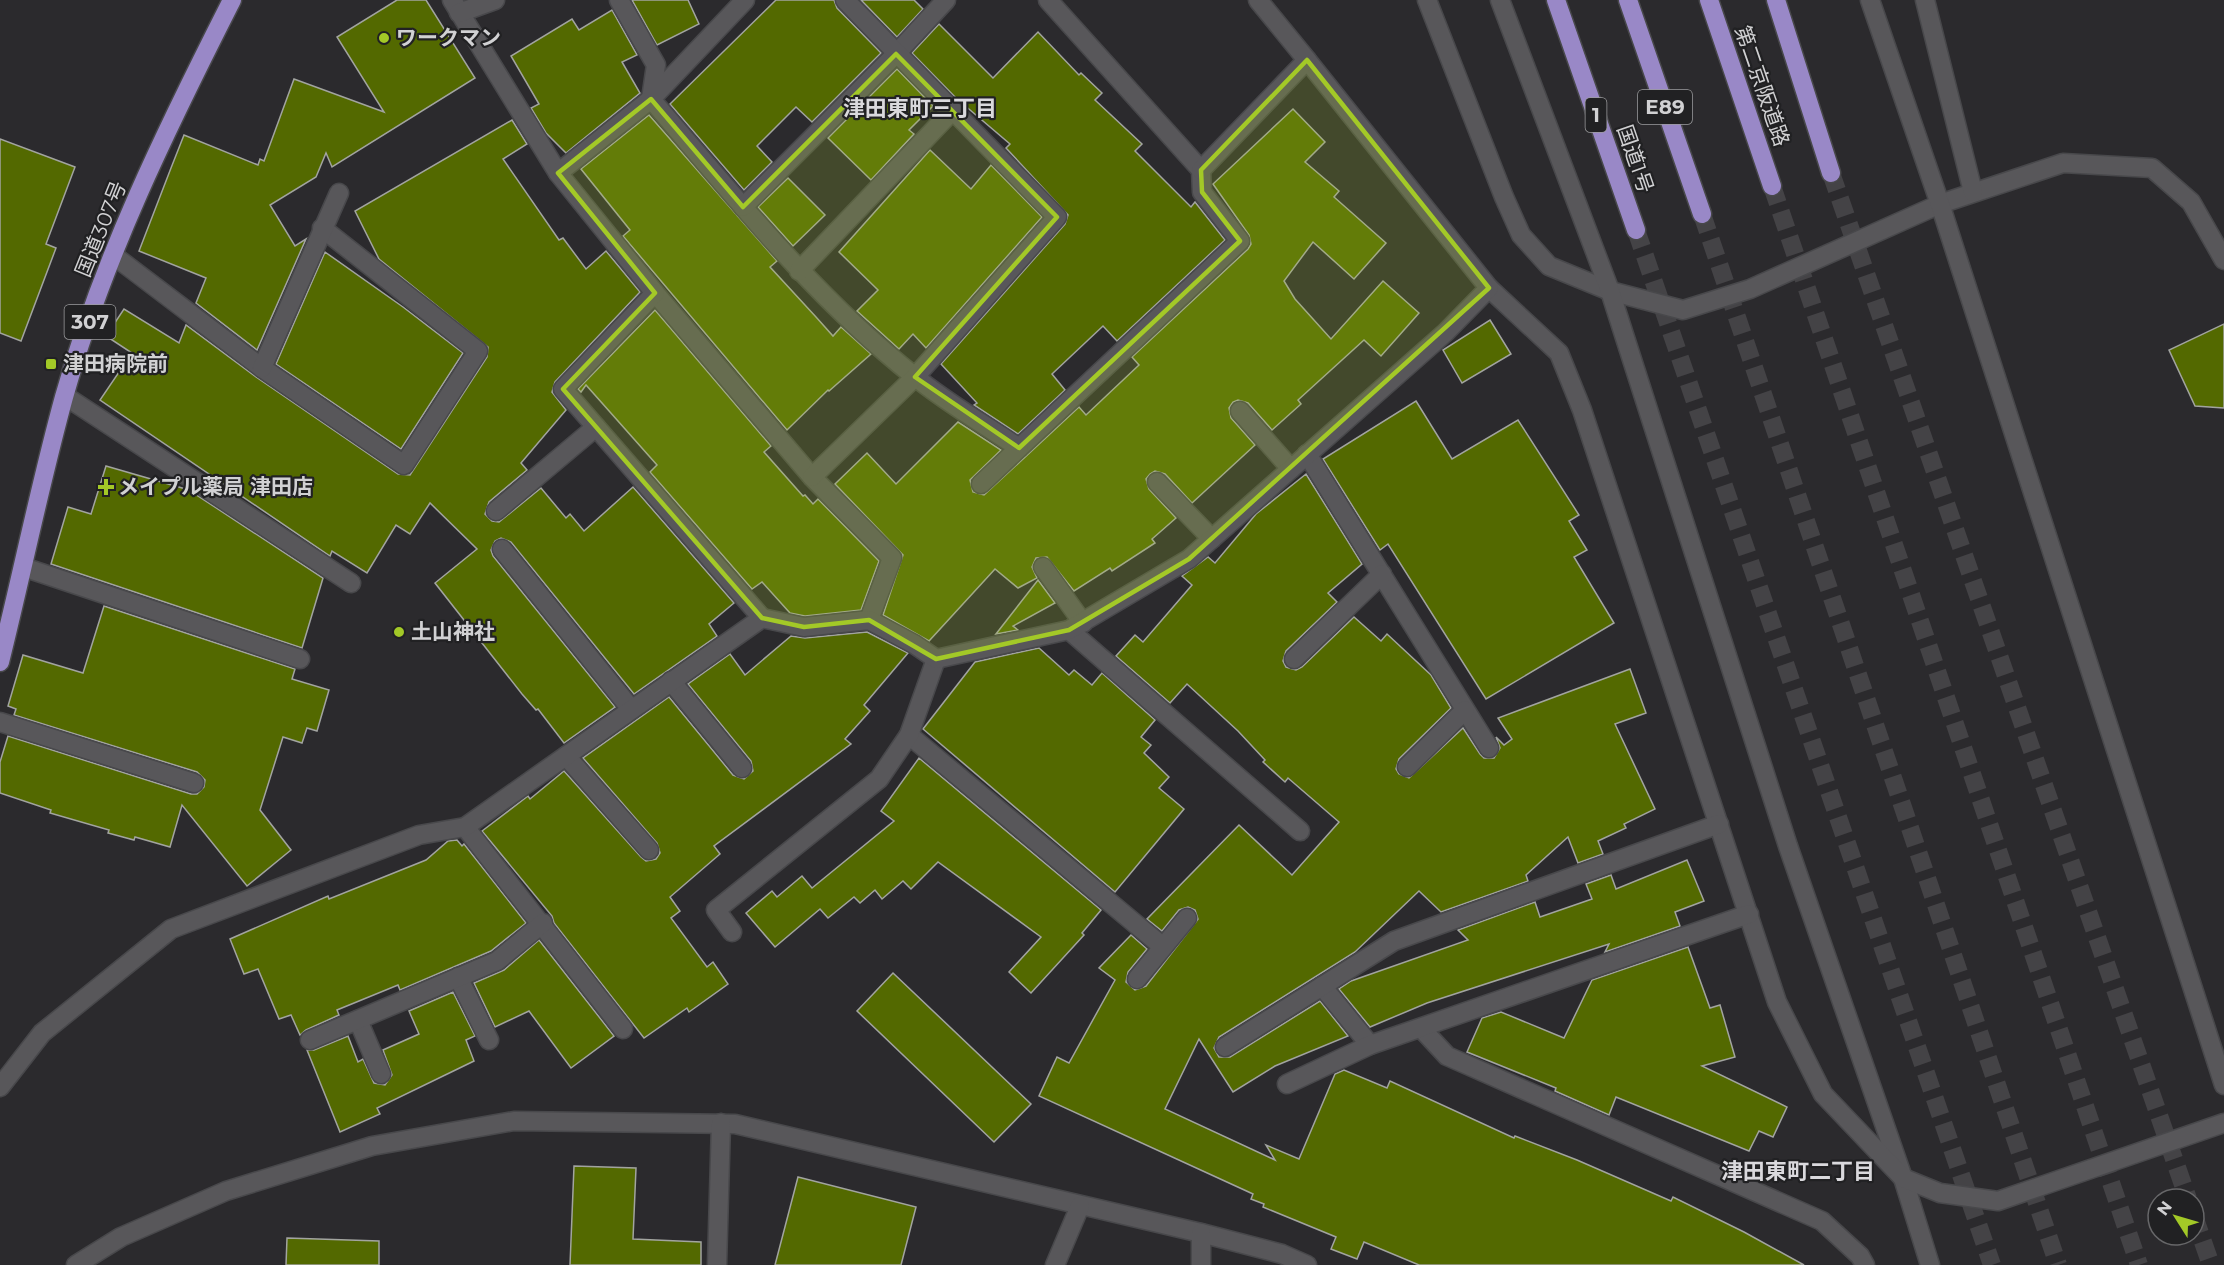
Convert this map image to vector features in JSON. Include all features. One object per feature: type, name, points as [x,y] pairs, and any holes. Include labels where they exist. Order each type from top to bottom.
[{"type":"highway","name":"国道307号","points":[[0,662],[64,396],[113,255],[163,136],[232,0]]},
{"type":"highway","name":"国道1号","points":[[1556,0],[1636,230]]},
{"type":"highway","name":"E89","points":[[1629,0],[1702,214]]},
{"type":"highway","name":"第二京阪道路","points":[[1709,0],[1772,186]]},
{"type":"highway","points":[[1776,0],[1831,173]]},
{"type":"street","points":[[495,0],[456,6],[558,173],[655,293],[812,477],[892,558],[869,620]]},
{"type":"street","points":[[619,0],[656,65],[651,99],[799,271],[856,327],[915,377],[1019,448]]},
{"type":"street","points":[[558,173],[651,99],[745,0]]},
{"type":"street","points":[[812,477],[915,377],[1057,217],[845,0]]},
{"type":"street","points":[[743,207],[896,54],[946,0]]},
{"type":"street","points":[[981,484],[1240,241],[1202,192],[1201,170],[1048,0]]},
{"type":"street","points":[[1258,0],[1490,288],[1558,353],[1582,410],[1777,1002],[1823,1094],[1903,1178],[1940,1193],[1998,1201],[2224,1123]]},
{"type":"street","points":[[1428,0],[1503,197],[1521,234],[1549,266],[1610,291],[1683,310],[1750,289],[1940,204],[2063,163],[2152,168],[2191,202],[2224,260]]},
{"type":"street","points":[[1500,0],[1610,291],[1788,846],[1903,1178],[1930,1265]]},
{"type":"street","points":[[1870,0],[1940,204],[2224,1085]]},
{"type":"street","points":[[1924,0],[1973,192]]},
{"type":"street","points":[[1201,170],[1308,60]]},
{"type":"street","points":[[799,271],[952,111]]},
{"type":"street","points":[[262,368],[339,193]]},
{"type":"street","points":[[113,255],[262,368],[404,465],[478,351],[322,228]]},
{"type":"street","points":[[655,293],[563,389],[762,618],[804,627],[869,620],[914,644],[936,659],[1076,627],[1190,559],[1446,332],[1490,288]]},
{"type":"street","points":[[64,396],[351,583]]},
{"type":"street","points":[[1240,411],[1291,469]]},
{"type":"street","points":[[496,511],[596,427]]},
{"type":"street","points":[[1307,454],[1489,748]]},
{"type":"street","points":[[1157,482],[1212,539]]},
{"type":"street","points":[[502,549],[631,709]]},
{"type":"street","points":[[23,567],[300,659]]},
{"type":"street","points":[[1043,567],[1076,627],[1300,831]]},
{"type":"street","points":[[1294,659],[1382,574]]},
{"type":"street","points":[[0,1087],[42,1033],[171,929],[420,835],[465,827],[762,618]]},
{"type":"street","points":[[732,933],[716,910],[879,779],[909,735],[936,659]]},
{"type":"street","points":[[671,681],[742,768]]},
{"type":"street","points":[[1407,767],[1465,710]]},
{"type":"street","points":[[0,723],[194,783]]},
{"type":"street","points":[[909,735],[1162,946]]},
{"type":"street","points":[[566,756],[649,850]]},
{"type":"street","points":[[1226,1047],[1394,941],[1719,824]]},
{"type":"street","points":[[465,827],[543,923],[623,1029]]},
{"type":"street","points":[[1287,1084],[1370,1045],[1749,914]]},
{"type":"street","points":[[1137,979],[1186,918]]},
{"type":"street","points":[[310,1040],[497,961],[543,923]]},
{"type":"street","points":[[458,977],[489,1040]]},
{"type":"street","points":[[1322,986],[1370,1045]]},
{"type":"street","points":[[358,1020],[381,1074]]},
{"type":"street","points":[[1421,1028],[1448,1056],[1822,1221],[1860,1256],[1865,1265]]},
{"type":"street","points":[[76,1265],[121,1237],[226,1191],[372,1146],[514,1121],[735,1124],[1201,1233],[1282,1254],[1307,1265]]},
{"type":"street","points":[[717,1265],[721,1123]]},
{"type":"street","points":[[1054,1265],[1080,1206]]},
{"type":"street","points":[[1201,1233],[1201,1265]]},
{"type":"highlighted area","points":[[896,54],[1057,217],[915,377],[1019,448],[1240,241],[1202,192],[1201,170],[1307,60],[1489,288],[1189,559],[1069,630],[936,659],[869,620],[804,627],[762,618],[563,389],[655,293],[558,173],[651,99],[743,207]]},
{"type":"building","points":[[397,0],[426,0],[475,78],[332,167],[326,153],[316,177],[270,205],[295,246],[306,239],[257,350],[196,303],[206,278],[139,251],[184,135],[258,165],[260,159],[264,161],[294,79],[384,112],[337,37]]},
{"type":"building","points":[[632,0],[688,0],[699,24],[657,45]]},
{"type":"building","points":[[776,0],[834,0],[837,8],[881,53],[812,122],[796,107],[757,146],[772,162],[744,190],[670,104]]},
{"type":"building","points":[[861,0],[914,0],[923,9],[897,37]]},
{"type":"building","points":[[612,10],[637,55],[622,62],[640,93],[566,153],[546,133],[531,108],[539,104],[511,56],[572,19],[579,30]]},
{"type":"building","points":[[939,24],[993,78],[1038,32],[1079,75],[1081,73],[1102,93],[1095,100],[1142,144],[1135,151],[1191,207],[1195,202],[1225,240],[1117,341],[1103,326],[1052,374],[1065,390],[1018,434],[974,405],[977,403],[941,364],[1065,224],[1068,215],[1006,148],[1010,144],[956,98],[912,53]]},
{"type":"building","points":[[897,69],[933,106],[909,130],[914,134],[871,180],[828,138]]},
{"type":"building","points":[[1293,109],[1325,142],[1305,162],[1339,191],[1334,197],[1386,243],[1354,279],[1313,242],[1284,281],[1295,299],[1331,339],[1383,281],[1419,313],[1381,356],[1364,340],[1298,400],[1301,404],[1272,430],[1248,403],[1238,400],[1233,402],[1229,408],[1231,418],[1255,445],[1192,503],[1165,474],[1155,471],[1150,474],[1146,479],[1149,489],[1176,518],[1152,539],[1155,543],[1112,571],[1110,568],[1074,591],[1047,557],[1036,558],[1032,567],[1037,578],[1018,588],[995,569],[929,641],[883,615],[903,555],[835,484],[867,453],[896,484],[958,422],[1001,450],[970,480],[973,492],[984,495],[1079,407],[1086,415],[1139,365],[1132,357],[1248,249],[1251,244],[1249,235],[1213,184]]},
{"type":"building","points":[[649,115],[777,261],[770,267],[833,336],[841,327],[871,354],[828,390],[787,430],[623,236],[630,230],[581,169]]},
{"type":"building","points":[[512,120],[527,144],[503,159],[559,240],[563,238],[586,269],[606,251],[640,292],[555,382],[552,392],[566,410],[521,463],[527,470],[489,502],[485,514],[492,521],[499,522],[541,488],[566,518],[570,514],[584,531],[633,487],[734,603],[709,624],[717,636],[634,694],[511,542],[501,538],[495,541],[491,550],[493,556],[615,707],[564,743],[538,709],[536,710],[522,694],[435,583],[477,549],[430,503],[410,534],[396,525],[367,573],[332,551],[330,556],[100,400],[132,353],[106,336],[124,309],[179,343],[186,325],[256,377],[398,474],[410,475],[487,357],[488,347],[379,259],[355,211]]},
{"type":"building","points":[[0,139],[75,167],[46,244],[56,248],[21,341],[0,333]]},
{"type":"building","points":[[930,150],[971,189],[991,165],[1042,217],[926,348],[913,334],[899,349],[857,311],[878,290],[839,252]]},
{"type":"building","points":[[788,178],[825,215],[793,246],[758,207]]},
{"type":"building","points":[[325,252],[463,353],[401,449],[276,364]]},
{"type":"building","points":[[655,310],[771,446],[764,452],[803,496],[805,495],[813,504],[818,499],[879,561],[861,610],[805,616],[790,613],[762,582],[752,589],[650,472],[657,465],[586,385],[581,392],[578,389]]},
{"type":"building","points":[[1490,320],[1511,354],[1462,383],[1443,350]]},
{"type":"building","points":[[2224,324],[2224,408],[2195,406],[2169,350]]},
{"type":"building","points":[[1416,401],[1452,459],[1518,420],[1579,515],[1569,521],[1587,550],[1574,557],[1614,623],[1486,699],[1388,544],[1380,550],[1323,459]]},
{"type":"building","points":[[106,466],[189,490],[323,578],[302,648],[51,564],[68,507],[91,514]]},
{"type":"building","points":[[1306,474],[1362,564],[1328,593],[1337,602],[1286,651],[1283,661],[1286,667],[1296,670],[1302,667],[1354,617],[1381,641],[1387,634],[1431,675],[1451,708],[1399,759],[1396,769],[1399,774],[1409,778],[1463,728],[1484,758],[1494,758],[1500,748],[1496,737],[1504,745],[1512,739],[1498,718],[1630,669],[1646,713],[1615,724],[1655,809],[1624,824],[1626,828],[1598,841],[1603,854],[1578,863],[1568,837],[1526,875],[1528,881],[1441,912],[1419,891],[1355,952],[1219,1037],[1214,1048],[1219,1057],[1230,1057],[1320,1001],[1348,1036],[1275,1066],[1233,1092],[1199,1039],[1165,1109],[1275,1160],[1266,1145],[1299,1159],[1335,1074],[1344,1070],[1387,1088],[1390,1081],[1514,1138],[1515,1136],[1577,1160],[1671,1201],[1673,1197],[1804,1265],[1419,1265],[1364,1242],[1357,1259],[1331,1249],[1336,1237],[1263,1207],[1264,1204],[1251,1199],[1253,1194],[1039,1096],[1057,1057],[1069,1063],[1115,980],[1099,968],[1131,935],[1147,949],[1128,972],[1126,982],[1135,990],[1146,986],[1198,919],[1195,910],[1188,907],[1179,910],[1162,931],[1147,919],[1239,825],[1292,875],[1339,822],[1288,778],[1285,782],[1263,762],[1265,760],[1238,731],[1187,684],[1170,703],[1116,656],[1135,635],[1143,642],[1192,585],[1182,576],[1208,557],[1215,563],[1256,514]]},
{"type":"building","points":[[1038,580],[1055,603],[1013,626],[1018,630],[996,634]]},
{"type":"building","points":[[104,606],[295,669],[292,679],[329,690],[317,731],[307,728],[302,743],[283,737],[260,810],[291,850],[247,886],[182,805],[170,847],[135,837],[134,840],[108,833],[109,830],[50,813],[51,810],[0,793],[0,762],[8,736],[191,794],[197,794],[204,787],[205,780],[197,772],[14,715],[16,709],[8,706],[23,655],[83,673]]},
{"type":"building","points":[[867,632],[908,653],[864,705],[870,711],[845,739],[851,744],[714,846],[720,854],[670,897],[680,911],[671,918],[707,967],[713,962],[728,984],[689,1012],[687,1008],[644,1038],[554,923],[552,916],[482,831],[528,796],[530,799],[564,771],[641,857],[646,861],[656,859],[660,853],[657,843],[583,758],[669,697],[733,775],[744,779],[753,771],[751,761],[688,684],[730,654],[745,675],[791,636],[805,638]]},
{"type":"building","points":[[1039,648],[1069,675],[1074,670],[1092,685],[1102,673],[1155,720],[1141,737],[1151,745],[1144,753],[1169,777],[1159,788],[1184,809],[1115,892],[923,729],[975,662]]},
{"type":"building","points":[[919,758],[1101,910],[1082,933],[1084,935],[1031,993],[1009,972],[1041,937],[938,862],[911,889],[903,881],[882,899],[875,890],[860,903],[854,897],[828,918],[820,909],[775,947],[746,913],[772,891],[777,897],[802,876],[812,888],[894,821],[881,811]]},
{"type":"building","points":[[457,840],[462,846],[464,844],[526,923],[491,951],[400,990],[398,985],[337,1010],[339,1015],[300,1035],[291,1015],[279,1019],[258,969],[244,974],[230,939],[328,896],[329,899],[426,860],[448,841]]},
{"type":"building","points":[[1687,860],[1704,901],[1675,912],[1680,926],[1605,952],[1609,944],[1427,1003],[1370,1027],[1339,989],[1351,981],[1468,940],[1458,930],[1535,902],[1540,917],[1592,899],[1586,884],[1611,875],[1616,889]]},
{"type":"building","points":[[539,940],[614,1036],[571,1068],[529,1011],[495,1027],[474,983],[504,970]]},
{"type":"building","points":[[1688,947],[1710,1008],[1720,1005],[1735,1057],[1702,1066],[1787,1107],[1773,1137],[1759,1131],[1749,1151],[1616,1097],[1609,1115],[1555,1091],[1556,1088],[1467,1052],[1482,1018],[1501,1012],[1564,1038],[1592,980]]},
{"type":"building","points":[[893,973],[1031,1104],[994,1142],[857,1011]]},
{"type":"building","points":[[453,992],[475,1036],[466,1040],[474,1061],[377,1108],[380,1114],[340,1132],[307,1050],[314,1050],[348,1036],[358,1062],[363,1059],[374,1083],[385,1085],[392,1075],[383,1050],[419,1034],[409,1011]]},
{"type":"building","points":[[574,1166],[636,1168],[633,1239],[701,1242],[701,1265],[570,1265]]},
{"type":"building","points":[[798,1177],[916,1207],[901,1265],[775,1265]]},
{"type":"building","points":[[287,1238],[379,1241],[379,1265],[286,1265]]},
{"type":"tunnel","points":[[1831,173],[2184,1187]]},
{"type":"tunnel","points":[[1772,186],[2139,1265]]},
{"type":"tunnel","points":[[1702,214],[2058,1265]]},
{"type":"tunnel","points":[[1636,230],[1992,1265]]},
{"type":"tunnel","points":[[2205,1247],[2211,1265]]},
{"type":"place","name":"ワークマン","points":[[384,38]]},
{"type":"place","name":"津田病院前","points":[[51,364]]},
{"type":"place","name":"メイプル薬局 津田店","points":[[106,487]]},
{"type":"place","name":"土山神社","points":[[399,632]]},
{"type":"district","name":"津田東町三丁目","points":[[920,108]]},
{"type":"district","name":"津田東町二丁目","points":[[1798,1171]]}]
